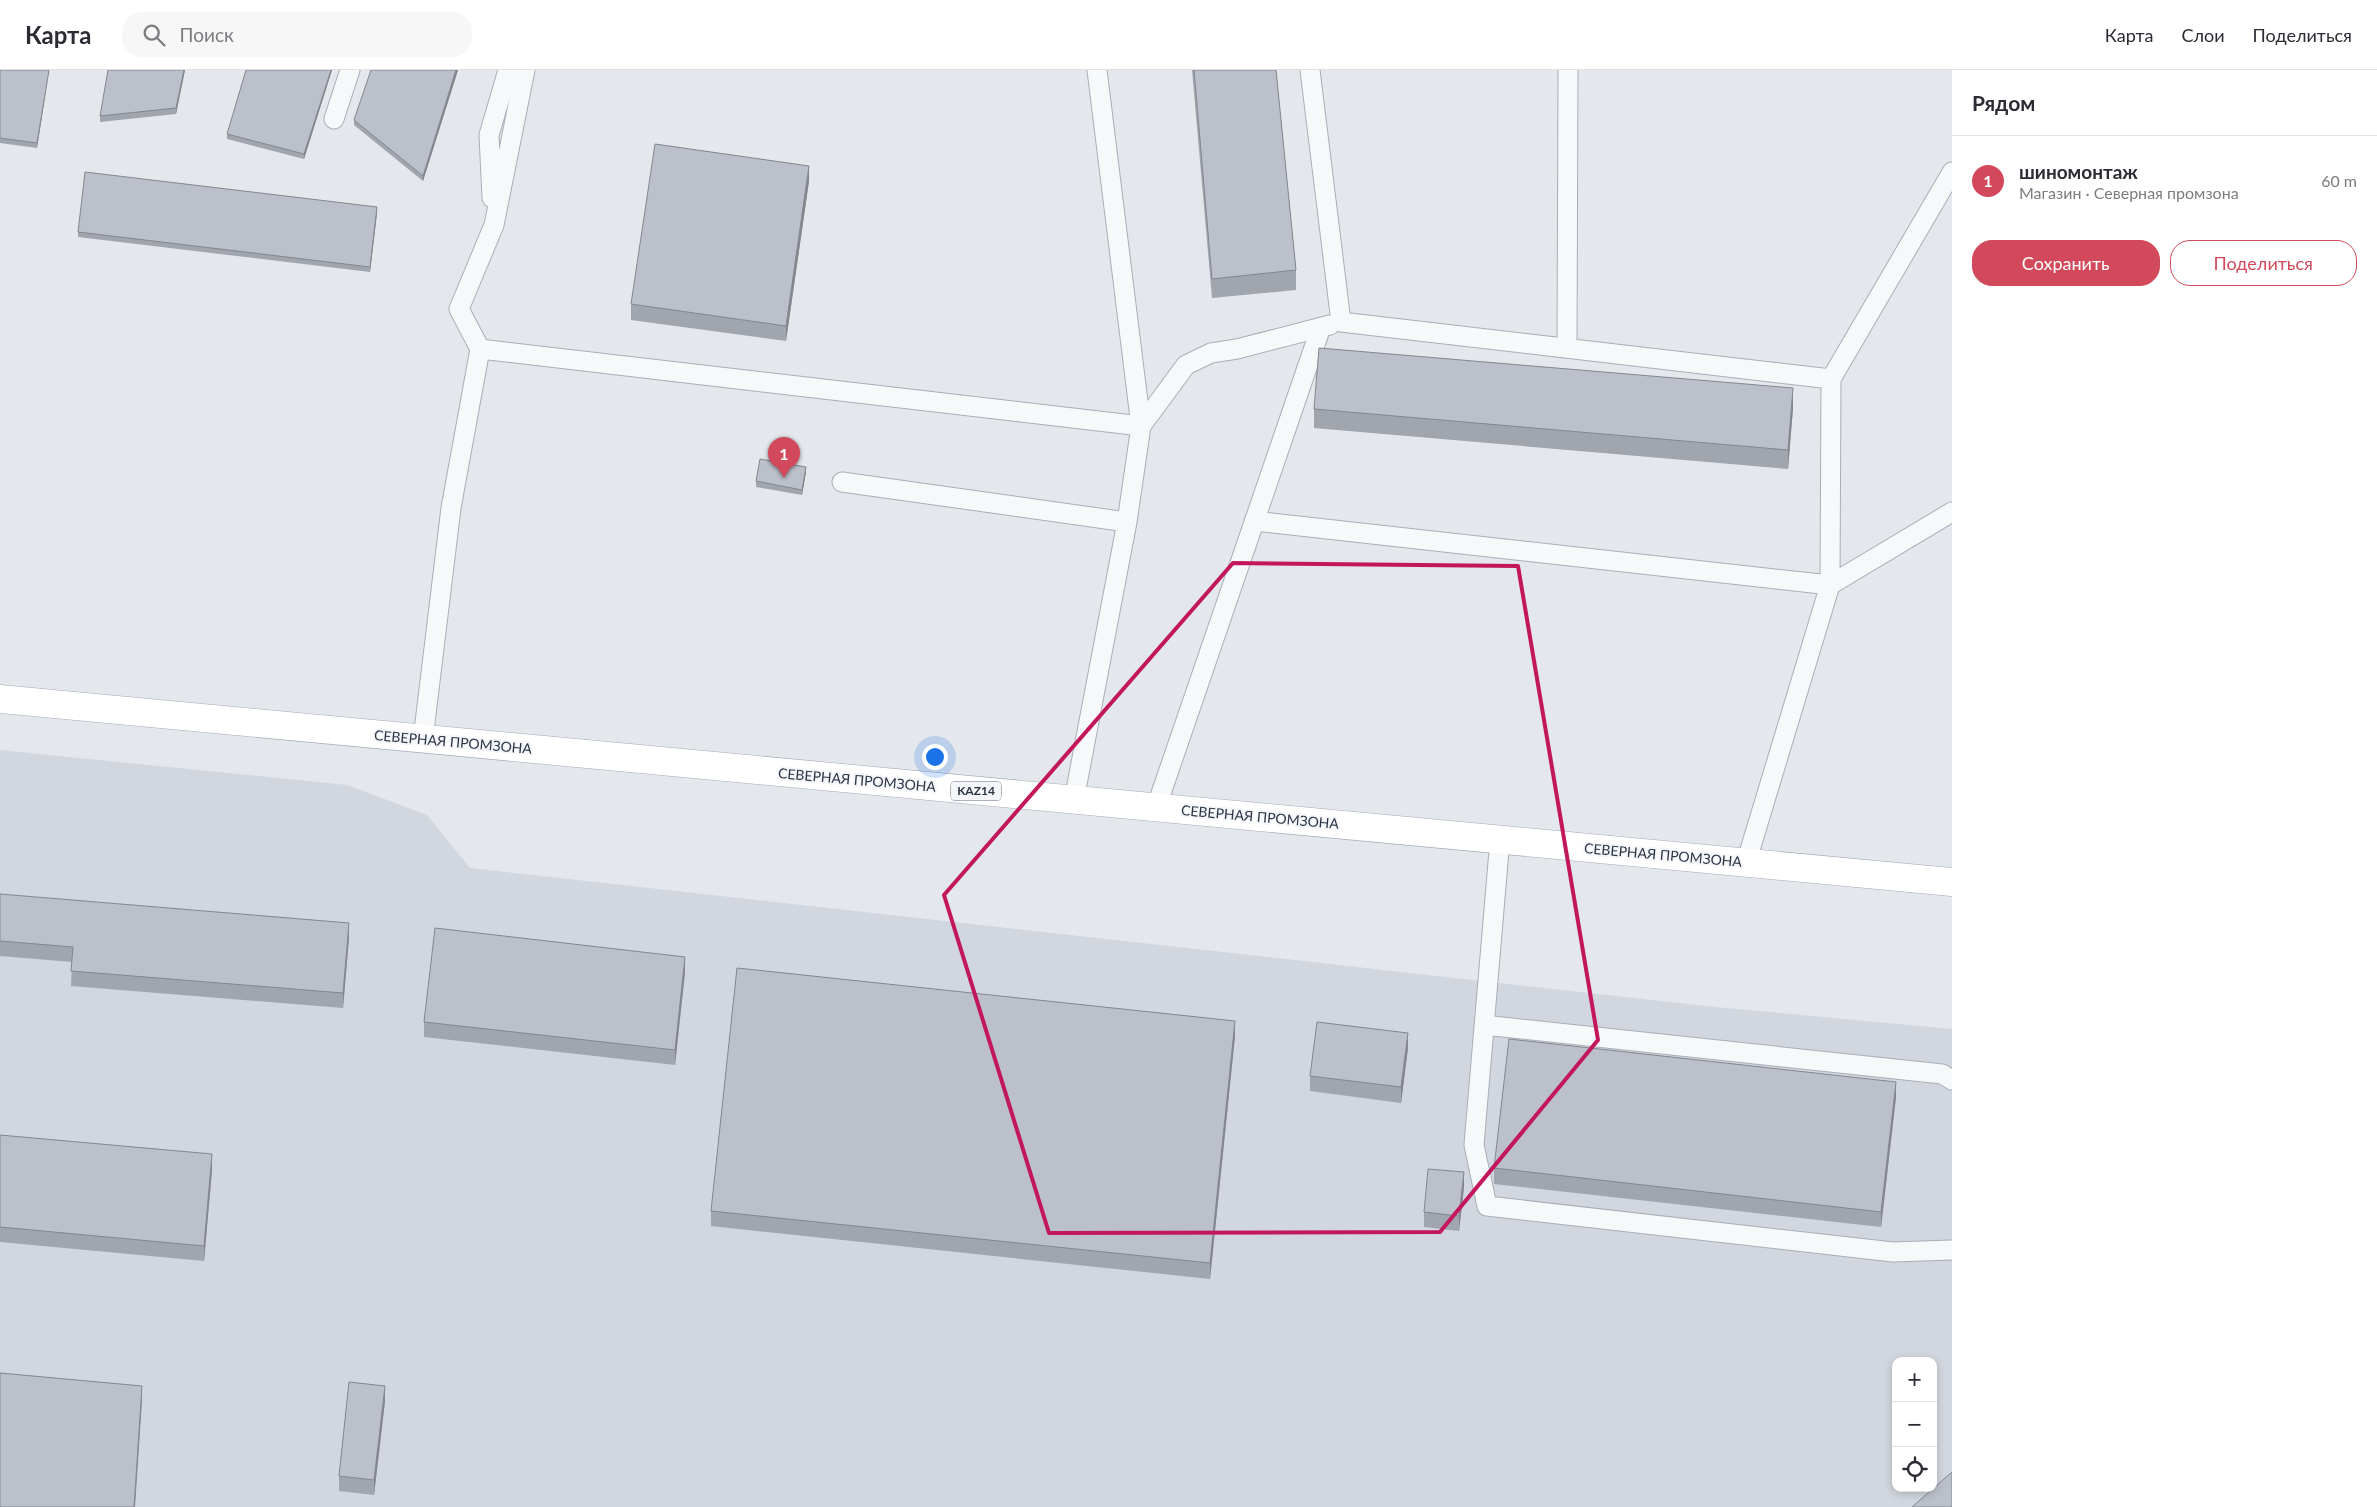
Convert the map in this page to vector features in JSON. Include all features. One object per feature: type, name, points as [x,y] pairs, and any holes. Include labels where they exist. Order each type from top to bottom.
[{"type":"main road","name":"СЕВЕРНАЯ ПРОМЗОНА","points":[[0,699],[1952,882]]},
{"type":"lane","points":[[334,118],[350,70]]},
{"type":"lane","points":[[494,225],[489,135],[508,70]]},
{"type":"lane","points":[[423,739],[451,508],[480,349],[458,308],[494,225],[525,70]]},
{"type":"lane","points":[[1074,800],[1127,522],[1141,426],[1097,70]]},
{"type":"lane","points":[[1310,70],[1341,322]]},
{"type":"lane","points":[[1567,348],[1568,70]]},
{"type":"lane","points":[[1746,863],[1830,585],[1831,380],[1952,172]]},
{"type":"lane","points":[[1141,426],[1186,365],[1211,353],[1237,349],[1341,322],[1831,380]]},
{"type":"lane","points":[[1156,808],[1321,327]]},
{"type":"lane","points":[[480,349],[1141,426]]},
{"type":"lane","points":[[842,482],[1127,522]]},
{"type":"lane","points":[[1254,522],[1830,585],[1952,512]]},
{"type":"lane","points":[[1500,839],[1474,1146],[1487,1206],[1893,1252],[1952,1250]]},
{"type":"lane","points":[[1484,1025],[1942,1074],[1952,1080]]},
{"type":"highlighted area","points":[[1233,563],[1518,566],[1598,1040],[1440,1232],[1049,1233],[944,895]]},
{"type":"shaded area","points":[[0,750],[347,785],[427,815],[470,868],[1715,1007],[1952,1029],[1952,1507],[0,1507]]},
{"type":"building","points":[[0,70],[49,70],[37,143],[0,138]]},
{"type":"building","points":[[108,70],[184,70],[176,108],[100,116]]},
{"type":"building","points":[[246,70],[331,70],[304,154],[227,134]]},
{"type":"building","points":[[371,70],[456,70],[423,176],[354,120]]},
{"type":"building","points":[[1194,70],[1276,70],[1296,270],[1212,279]]},
{"type":"building","points":[[655,144],[809,166],[786,326],[631,304]]},
{"type":"building","points":[[85,172],[377,207],[370,267],[78,232]]},
{"type":"building","points":[[1319,348],[1793,388],[1788,450],[1314,409]]},
{"type":"building","points":[[760,459],[806,467],[802,490],[756,481]]},
{"type":"building","points":[[0,894],[349,923],[343,993],[71,971],[73,947],[0,941]]},
{"type":"building","points":[[435,928],[685,957],[675,1050],[424,1022]]},
{"type":"building","points":[[737,968],[1235,1021],[1210,1263],[711,1211]]},
{"type":"building","points":[[1317,1022],[1408,1033],[1401,1087],[1310,1076]]},
{"type":"building","points":[[1509,1039],[1896,1082],[1881,1212],[1494,1168]]},
{"type":"building","points":[[0,1135],[212,1154],[204,1246],[0,1227]]},
{"type":"building","points":[[1428,1169],[1464,1172],[1459,1216],[1424,1212]]},
{"type":"building","points":[[0,1373],[142,1386],[134,1507],[0,1507]]},
{"type":"building","points":[[349,1382],[385,1386],[374,1480],[339,1476]]},
{"type":"building","points":[[1952,1472],[1952,1507],[1912,1507],[1929,1492],[1937,1492],[1937,1485]]},
{"type":"place","name":"шиномонтаж","points":[[784,478]]}]
